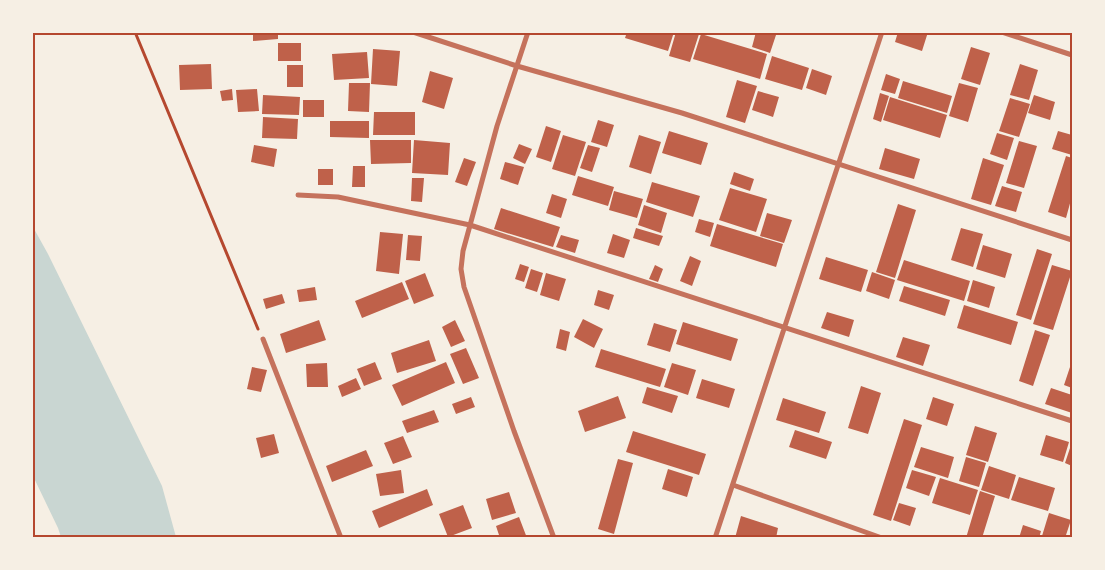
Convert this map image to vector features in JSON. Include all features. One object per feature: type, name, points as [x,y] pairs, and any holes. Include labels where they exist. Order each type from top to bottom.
[{"type":"street","points":[[413,32],[517,66],[682,113],[1072,240]]},
{"type":"street","points":[[528,32],[497,126],[463,251],[461,269],[464,286],[514,431],[554,538]]},
{"type":"street","points":[[715,538],[882,32]]},
{"type":"street","points":[[1002,32],[1072,55]]},
{"type":"street","points":[[298,195],[338,197],[470,225],[1072,421]]},
{"type":"street","points":[[263,339],[340,538]]},
{"type":"street","points":[[733,485],[882,538]]},
{"type":"path","points":[[135,32],[263,339]]},
{"type":"shaded area","points":[[33,227],[162,486],[176,537],[61,537],[33,476]]},
{"type":"building","points":[[253,32],[278,32],[278,39],[253,41]]},
{"type":"building","points":[[627,32],[674,32],[668,51],[625,38]]},
{"type":"building","points":[[676,32],[694,32],[699,34],[690,62],[669,56]]},
{"type":"building","points":[[756,32],[777,32],[770,53],[752,47]]},
{"type":"building","points":[[898,32],[928,32],[922,51],[895,42]]},
{"type":"building","points":[[701,34],[767,54],[760,79],[693,59]]},
{"type":"building","points":[[278,43],[301,43],[301,61],[278,61]]},
{"type":"building","points":[[971,47],[990,53],[980,85],[961,79]]},
{"type":"building","points":[[373,49],[400,51],[397,86],[371,84]]},
{"type":"building","points":[[367,52],[369,78],[334,80],[332,54]]},
{"type":"building","points":[[772,56],[809,68],[802,90],[765,79]]},
{"type":"building","points":[[211,64],[212,89],[180,90],[179,65]]},
{"type":"building","points":[[1020,64],[1038,70],[1029,100],[1010,95]]},
{"type":"building","points":[[287,65],[303,65],[303,87],[287,87]]},
{"type":"building","points":[[812,69],[832,76],[826,95],[806,88]]},
{"type":"building","points":[[430,71],[453,78],[444,109],[422,102]]},
{"type":"building","points":[[886,74],[900,79],[895,94],[881,90]]},
{"type":"building","points":[[737,80],[757,86],[745,123],[726,117]]},
{"type":"building","points":[[903,81],[952,96],[947,113],[898,98]]},
{"type":"building","points":[[349,83],[370,83],[369,112],[348,111]]},
{"type":"building","points":[[959,83],[978,88],[968,122],[949,116]]},
{"type":"building","points":[[232,89],[233,100],[222,101],[220,91]]},
{"type":"building","points":[[257,89],[259,111],[238,112],[236,90]]},
{"type":"building","points":[[758,91],[779,97],[773,117],[752,110]]},
{"type":"building","points":[[880,93],[889,96],[881,122],[873,119]]},
{"type":"building","points":[[263,95],[300,97],[299,115],[262,114]]},
{"type":"building","points":[[1034,95],[1055,102],[1050,120],[1028,113]]},
{"type":"building","points":[[890,97],[947,115],[940,138],[883,120]]},
{"type":"building","points":[[1010,98],[1030,104],[1019,137],[999,131]]},
{"type":"building","points":[[303,100],[324,100],[324,117],[303,117]]},
{"type":"building","points":[[374,112],[415,112],[415,135],[373,135]]},
{"type":"building","points":[[263,117],[298,119],[297,139],[262,138]]},
{"type":"building","points":[[598,120],[614,125],[607,147],[591,142]]},
{"type":"building","points":[[330,121],[369,121],[369,138],[330,137]]},
{"type":"building","points":[[546,126],[561,131],[551,162],[536,157]]},
{"type":"building","points":[[669,131],[708,143],[701,165],[662,153]]},
{"type":"building","points":[[1058,131],[1072,135],[1072,155],[1052,149]]},
{"type":"building","points":[[997,133],[1014,138],[1007,160],[990,154]]},
{"type":"building","points":[[563,135],[586,142],[575,176],[552,169]]},
{"type":"building","points":[[639,135],[661,142],[651,174],[629,167]]},
{"type":"building","points":[[370,140],[411,140],[411,163],[371,164]]},
{"type":"building","points":[[414,140],[450,143],[448,175],[412,173]]},
{"type":"building","points":[[1019,141],[1037,146],[1024,188],[1006,183]]},
{"type":"building","points":[[519,144],[532,149],[525,164],[513,158]]},
{"type":"building","points":[[254,145],[277,149],[274,167],[251,162]]},
{"type":"building","points":[[588,145],[600,148],[592,172],[580,168]]},
{"type":"building","points":[[885,148],[920,159],[914,179],[879,169]]},
{"type":"building","points":[[1066,156],[1072,158],[1072,196],[1066,218],[1048,212]]},
{"type":"building","points":[[464,158],[476,162],[467,186],[455,182]]},
{"type":"building","points":[[983,158],[1004,165],[991,205],[971,199]]},
{"type":"building","points":[[505,162],[524,167],[518,185],[500,179]]},
{"type":"building","points":[[353,166],[365,166],[365,187],[352,187]]},
{"type":"building","points":[[318,169],[333,169],[333,185],[318,185]]},
{"type":"building","points":[[734,172],[754,179],[750,191],[730,184]]},
{"type":"building","points":[[578,176],[614,187],[608,206],[572,195]]},
{"type":"building","points":[[412,178],[424,178],[422,202],[411,201]]},
{"type":"building","points":[[652,182],[700,196],[693,217],[646,202]]},
{"type":"building","points":[[1002,186],[1022,192],[1016,212],[995,206]]},
{"type":"building","points":[[730,188],[767,199],[756,232],[719,220]]},
{"type":"building","points":[[614,191],[643,199],[637,218],[609,210]]},
{"type":"building","points":[[552,194],[567,199],[561,218],[546,213]]},
{"type":"building","points":[[898,204],[916,210],[895,278],[876,272]]},
{"type":"building","points":[[644,205],[667,213],[661,233],[638,225]]},
{"type":"building","points":[[501,208],[560,227],[553,247],[494,229]]},
{"type":"building","points":[[767,213],[792,220],[784,243],[760,236]]},
{"type":"building","points":[[699,219],[714,223],[710,237],[695,232]]},
{"type":"building","points":[[717,224],[783,244],[776,267],[710,246]]},
{"type":"building","points":[[636,228],[663,236],[659,246],[633,238]]},
{"type":"building","points":[[961,228],[983,234],[973,267],[951,260]]},
{"type":"building","points":[[380,232],[403,234],[399,274],[376,271]]},
{"type":"building","points":[[613,234],[630,240],[624,258],[607,253]]},
{"type":"building","points":[[408,235],[422,236],[420,261],[406,260]]},
{"type":"building","points":[[561,235],[579,240],[575,253],[556,247]]},
{"type":"building","points":[[983,245],[1012,254],[1005,278],[976,269]]},
{"type":"building","points":[[1037,249],[1052,254],[1031,320],[1016,315]]},
{"type":"building","points":[[690,256],[701,261],[692,286],[680,281]]},
{"type":"building","points":[[826,257],[868,270],[861,292],[819,279]]},
{"type":"building","points":[[904,260],[970,281],[964,301],[897,280]]},
{"type":"building","points":[[520,264],[529,267],[524,282],[515,279]]},
{"type":"building","points":[[655,265],[663,269],[658,282],[649,279]]},
{"type":"building","points":[[1052,265],[1072,271],[1053,330],[1033,324]]},
{"type":"building","points":[[531,269],[543,273],[537,292],[525,288]]},
{"type":"building","points":[[872,272],[895,280],[889,299],[866,291]]},
{"type":"building","points":[[425,273],[434,296],[414,304],[405,281]]},
{"type":"building","points":[[546,273],[566,279],[559,301],[540,295]]},
{"type":"building","points":[[973,280],[995,287],[989,308],[967,301]]},
{"type":"building","points":[[402,282],[409,299],[362,318],[355,301]]},
{"type":"building","points":[[904,286],[950,300],[945,316],[899,301]]},
{"type":"building","points":[[315,287],[317,300],[299,302],[297,290]]},
{"type":"building","points":[[598,290],[614,295],[609,310],[594,305]]},
{"type":"building","points":[[282,294],[285,303],[266,309],[263,299]]},
{"type":"building","points":[[964,305],[1018,322],[1011,345],[957,328]]},
{"type":"building","points":[[827,312],[854,320],[849,337],[821,328]]},
{"type":"building","points":[[583,319],[603,329],[594,348],[574,337]]},
{"type":"building","points":[[319,320],[326,340],[286,353],[280,334]]},
{"type":"building","points":[[455,320],[465,341],[451,347],[442,327]]},
{"type":"building","points":[[683,322],[738,339],[731,361],[676,344]]},
{"type":"building","points":[[654,323],[677,330],[670,352],[647,345]]},
{"type":"building","points":[[560,329],[570,332],[566,351],[556,348]]},
{"type":"building","points":[[1035,330],[1050,335],[1033,386],[1019,381]]},
{"type":"building","points":[[903,337],[930,345],[923,366],[896,357]]},
{"type":"building","points":[[429,340],[436,361],[397,373],[391,353]]},
{"type":"building","points":[[466,348],[479,378],[463,384],[450,354]]},
{"type":"building","points":[[601,349],[666,369],[660,387],[595,367]]},
{"type":"building","points":[[1072,361],[1072,388],[1064,385]]},
{"type":"building","points":[[375,362],[382,379],[364,386],[357,369]]},
{"type":"building","points":[[446,362],[455,383],[402,406],[392,385]]},
{"type":"building","points":[[327,363],[328,387],[307,387],[306,364]]},
{"type":"building","points":[[672,363],[696,370],[688,395],[664,387]]},
{"type":"building","points":[[252,367],[267,370],[261,392],[247,389]]},
{"type":"building","points":[[356,378],[361,389],[342,397],[338,386]]},
{"type":"building","points":[[702,379],[735,389],[729,408],[696,398]]},
{"type":"building","points":[[861,386],[881,393],[868,434],[848,428]]},
{"type":"building","points":[[647,387],[678,396],[672,413],[642,403]]},
{"type":"building","points":[[1051,388],[1072,395],[1072,413],[1045,404]]},
{"type":"building","points":[[618,396],[626,418],[585,432],[578,411]]},
{"type":"building","points":[[471,397],[475,407],[456,414],[452,404]]},
{"type":"building","points":[[933,397],[954,404],[947,426],[926,419]]},
{"type":"building","points":[[783,398],[826,412],[819,433],[776,420]]},
{"type":"building","points":[[434,410],[439,422],[407,433],[402,421]]},
{"type":"building","points":[[904,419],[922,425],[891,521],[873,515]]},
{"type":"building","points":[[975,426],[997,433],[988,462],[966,455]]},
{"type":"building","points":[[795,430],[832,442],[826,459],[789,447]]},
{"type":"building","points":[[633,431],[706,454],[699,475],[626,452]]},
{"type":"building","points":[[274,434],[279,453],[261,458],[256,438]]},
{"type":"building","points":[[1046,435],[1069,442],[1063,462],[1040,455]]},
{"type":"building","points":[[403,436],[412,457],[393,464],[384,443]]},
{"type":"building","points":[[1072,442],[1072,466],[1065,463]]},
{"type":"building","points":[[921,447],[954,457],[948,478],[914,467]]},
{"type":"building","points":[[366,450],[373,466],[332,482],[326,466]]},
{"type":"building","points":[[966,457],[986,463],[979,487],[959,481]]},
{"type":"building","points":[[618,459],[633,463],[614,534],[598,529]]},
{"type":"building","points":[[989,466],[1016,475],[1009,499],[981,490]]},
{"type":"building","points":[[668,469],[693,477],[687,497],[662,489]]},
{"type":"building","points":[[401,470],[404,493],[380,496],[376,474]]},
{"type":"building","points":[[912,470],[936,477],[929,496],[906,488]]},
{"type":"building","points":[[1019,477],[1055,488],[1048,511],[1011,500]]},
{"type":"building","points":[[940,478],[978,490],[970,515],[932,503]]},
{"type":"building","points":[[427,489],[433,505],[379,528],[372,511]]},
{"type":"building","points":[[980,491],[995,496],[982,538],[966,538]]},
{"type":"building","points":[[509,492],[516,513],[492,520],[486,499]]},
{"type":"building","points":[[899,503],[916,508],[910,526],[893,520]]},
{"type":"building","points":[[463,505],[472,528],[448,537],[439,514]]},
{"type":"building","points":[[1049,513],[1071,520],[1065,538],[1042,536]]},
{"type":"building","points":[[741,516],[778,528],[776,538],[735,538]]},
{"type":"building","points":[[519,517],[527,538],[500,538],[496,526]]},
{"type":"building","points":[[1023,525],[1041,531],[1039,538],[1019,538]]}]
